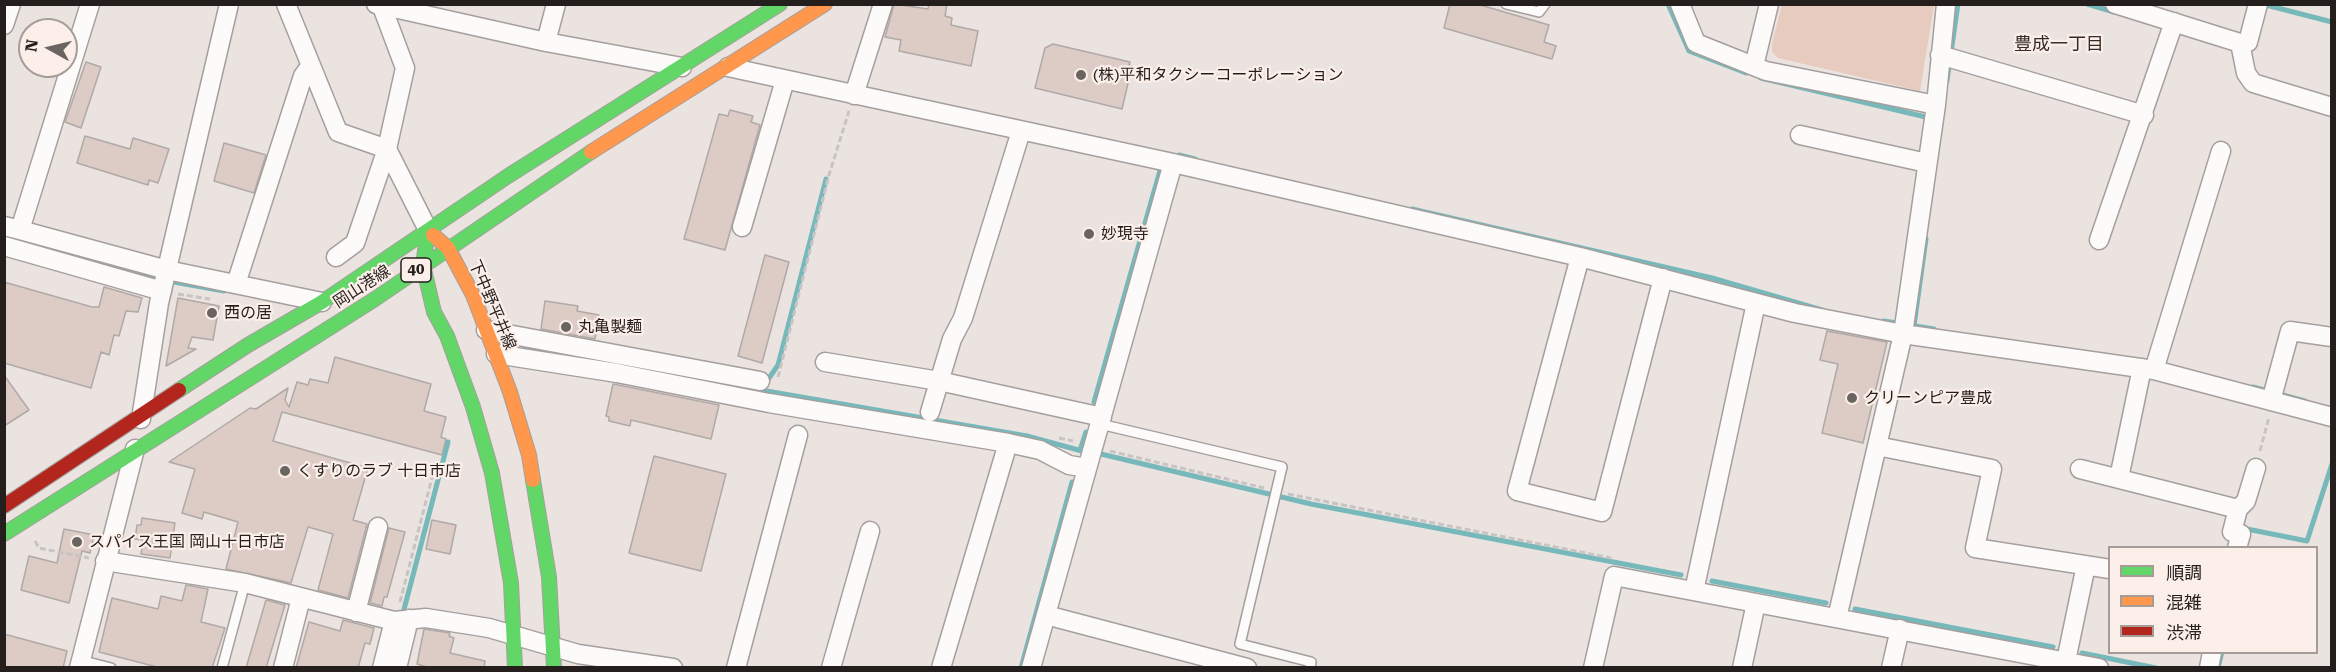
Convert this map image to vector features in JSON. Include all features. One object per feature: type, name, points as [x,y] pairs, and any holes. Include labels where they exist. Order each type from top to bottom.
[{"type":"main road","name":"岡山港線","points":[[4,506],[248,345],[322,302],[508,176],[780,4]]},
{"type":"main road","name":"岡山港線","points":[[4,534],[375,299],[556,174],[825,4]]},
{"type":"main road","name":"下中野平井線","points":[[428,230],[448,248],[472,295],[496,354],[520,424],[538,503],[549,577],[554,668]]},
{"type":"main road","points":[[428,230],[423,265],[434,312],[447,336],[473,407],[492,473],[511,583],[515,668]]},
{"type":"street","points":[[4,25],[11,4]]},
{"type":"street","points":[[90,4],[12,228],[164,281]]},
{"type":"street","points":[[79,664],[135,451],[164,281],[229,4]]},
{"type":"street","points":[[286,4],[338,132],[387,149],[428,230]]},
{"type":"street","points":[[546,42],[556,4]]},
{"type":"street","points":[[854,95],[883,4]]},
{"type":"street","points":[[1680,4],[1696,43],[1766,70],[1934,114]]},
{"type":"street","points":[[1754,66],[1769,4]]},
{"type":"street","points":[[1837,618],[1904,328],[1934,114],[1947,57],[1946,4]]},
{"type":"street","points":[[2115,4],[2172,27],[2241,47]]},
{"type":"street","points":[[2241,47],[2248,42],[2258,4]]},
{"type":"street","points":[[380,5],[546,42],[682,67]]},
{"type":"street","points":[[336,257],[355,243],[387,149],[405,68],[380,5]]},
{"type":"street","points":[[2099,240],[2144,115],[2172,27]]},
{"type":"street","points":[[2241,47],[2246,73],[2253,83],[2331,107]]},
{"type":"street","points":[[1947,57],[2144,115]]},
{"type":"street","points":[[236,284],[303,76],[311,65]]},
{"type":"street","points":[[728,66],[1173,163],[1580,257],[1756,303],[2152,366],[2273,397],[2331,417]]},
{"type":"street","points":[[742,227],[785,80]]},
{"type":"street","points":[[930,412],[952,339],[963,318],[1021,131]]},
{"type":"street","points":[[1800,135],[1927,163]]},
{"type":"street","points":[[2119,478],[2152,366],[2221,151]]},
{"type":"street","points":[[1031,668],[1173,163]]},
{"type":"street","points":[[4,246],[164,281],[236,284],[322,302]]},
{"type":"street","points":[[1580,257],[1517,491],[1602,512],[1663,278]]},
{"type":"street","points":[[1694,591],[1756,303]]},
{"type":"street","points":[[486,330],[769,380]]},
{"type":"street","points":[[2273,397],[2290,331],[2331,337]]},
{"type":"street","points":[[496,354],[617,373],[769,403],[1008,443],[1040,450],[1069,465],[1087,468]]},
{"type":"street","points":[[825,362],[939,381],[1101,421]]},
{"type":"street","points":[[736,668],[798,435]]},
{"type":"street","points":[[941,668],[1008,443]]},
{"type":"street","points":[[1877,446],[1992,469],[1974,548],[2108,569]]},
{"type":"street","points":[[2238,546],[2241,534],[2232,532],[2238,509],[2246,501],[2256,468]]},
{"type":"street","points":[[2080,469],[2238,509]]},
{"type":"street","points":[[356,612],[378,527]]},
{"type":"street","points":[[831,668],[870,531]]},
{"type":"street","points":[[105,561],[245,583],[356,612],[401,620],[426,618],[489,627],[578,654],[673,668]]},
{"type":"street","points":[[2066,661],[2086,565]]},
{"type":"street","points":[[1593,668],[1614,576],[1900,629],[2027,661],[2066,661],[2099,668]]},
{"type":"street","points":[[283,668],[301,598]]},
{"type":"street","points":[[1742,668],[1756,603]]},
{"type":"street","points":[[1046,615],[1247,668]]},
{"type":"street","points":[[382,668],[401,620]]},
{"type":"street","points":[[397,668],[401,620]]},
{"type":"street","points":[[1891,668],[1900,629]]},
{"type":"lane","points":[[1506,4],[1539,12],[1545,4]]},
{"type":"lane","points":[[1101,421],[1282,467],[1240,645],[1311,662],[1310,668]]},
{"type":"lane","points":[[222,668],[245,583]]},
{"type":"lane","points":[[79,664],[111,668]]},
{"type":"path","points":[[769,380],[854,95]]},
{"type":"path","points":[[2256,468],[2273,397]]},
{"type":"path","points":[[1094,447],[1276,494],[1614,558]]},
{"type":"path","points":[[401,620],[435,466]]},
{"type":"path","points":[[34,540],[39,548],[105,561]]},
{"type":"shaded area","points":[[1782,4],[1934,5],[1920,91],[1778,58],[1772,52],[1772,44]]},
{"type":"building","points":[[894,4],[928,9],[929,4],[947,4],[945,16],[952,18],[951,25],[978,31],[971,66],[899,51],[901,40],[885,37]]},
{"type":"building","points":[[1450,4],[1477,4],[1549,25],[1544,42],[1556,46],[1552,59],[1444,28]]},
{"type":"building","points":[[1053,44],[1130,62],[1129,65],[1132,66],[1122,109],[1035,88],[1045,48]]},
{"type":"building","points":[[86,62],[101,67],[81,128],[65,122]]},
{"type":"building","points":[[730,110],[753,116],[751,122],[760,125],[725,250],[684,239],[719,114],[728,116]]},
{"type":"building","points":[[85,136],[130,149],[133,138],[169,149],[158,183],[149,180],[148,185],[77,163]]},
{"type":"building","points":[[224,143],[266,155],[254,193],[214,181]]},
{"type":"building","points":[[765,255],[789,262],[762,363],[738,356]]},
{"type":"building","points":[[4,282],[92,307],[99,307],[104,287],[142,298],[138,312],[126,311],[119,336],[114,335],[109,355],[101,352],[91,388],[4,363]]},
{"type":"building","points":[[178,298],[219,306],[213,340],[192,337],[188,348],[196,349],[166,366]]},
{"type":"building","points":[[545,301],[578,306],[577,311],[599,315],[595,339],[541,329]]},
{"type":"building","name":"クリーンピア豊成","points":[[1827,331],[1887,342],[1863,443],[1822,433],[1838,364],[1820,360]]},
{"type":"building","points":[[335,357],[431,384],[424,411],[446,417],[441,437],[446,439],[442,455],[282,412],[273,441],[368,468],[353,520],[367,524],[348,598],[318,590],[333,534],[308,527],[291,583],[226,569],[238,522],[204,512],[202,519],[182,513],[195,469],[169,462],[250,408],[256,409],[288,388],[285,400],[289,407],[297,382],[308,385],[310,379],[328,383]]},
{"type":"building","points":[[4,375],[29,410],[4,426]]},
{"type":"building","points":[[613,384],[719,405],[711,439],[631,420],[630,426],[609,421],[609,417],[606,416]]},
{"type":"building","points":[[654,456],[726,474],[701,571],[629,553]]},
{"type":"building","points":[[142,518],[175,523],[170,558],[141,554],[143,540],[135,539],[137,525],[141,525]]},
{"type":"building","points":[[432,520],[456,525],[450,554],[426,549]]},
{"type":"building","points":[[389,528],[405,532],[387,597],[384,597],[382,606],[370,603]]},
{"type":"building","points":[[64,529],[94,535],[90,553],[82,551],[69,603],[21,590],[29,556],[57,563]]},
{"type":"building","points":[[186,585],[208,589],[201,622],[225,628],[212,668],[161,668],[99,652],[112,598],[158,609],[161,596],[182,601]]},
{"type":"building","points":[[266,600],[285,605],[266,668],[246,668]]},
{"type":"building","points":[[343,620],[374,628],[370,644],[365,643],[358,668],[296,668],[309,622],[340,631]]},
{"type":"building","points":[[424,629],[450,633],[449,636],[454,638],[450,653],[485,661],[484,668],[430,668],[417,664]]},
{"type":"building","points":[[4,634],[67,651],[63,668],[4,668]]},
{"type":"waterway","points":[[1668,4],[1689,51],[1746,73]]},
{"type":"waterway","points":[[1947,81],[1958,4]]},
{"type":"waterway","points":[[2087,4],[2114,12]]},
{"type":"waterway","points":[[2266,5],[2332,22]]},
{"type":"waterway","points":[[1761,78],[1930,118]]},
{"type":"waterway","points":[[1179,155],[1195,159]]},
{"type":"waterway","points":[[1094,402],[1161,167]]},
{"type":"waterway","points":[[765,384],[778,365],[826,179]]},
{"type":"waterway","points":[[1412,209],[1712,278],[1822,310]]},
{"type":"waterway","points":[[4,236],[157,279],[224,291]]},
{"type":"waterway","points":[[1914,326],[1926,239]]},
{"type":"waterway","points":[[1884,321],[1934,329]]},
{"type":"waterway","points":[[526,347],[684,376]]},
{"type":"waterway","points":[[2253,387],[2305,401]]},
{"type":"waterway","points":[[755,389],[1027,436],[1082,451]]},
{"type":"waterway","points":[[1080,450],[1086,432]]},
{"type":"waterway","points":[[402,617],[448,442]]},
{"type":"waterway","points":[[1101,454],[1311,504],[1681,575]]},
{"type":"waterway","points":[[2247,535],[2247,529],[2307,541],[2332,464]]},
{"type":"waterway","points":[[1021,668],[1072,482]]},
{"type":"waterway","points":[[1712,581],[1826,603]]},
{"type":"waterway","points":[[1855,609],[2053,647]]},
{"type":"waterway","points":[[2082,653],[2156,668]]},
{"type":"waterway","points":[[2218,668],[2222,654]]},
{"type":"traffic: fast","points":[[179,390],[248,345],[322,302],[508,176],[780,4]]},
{"type":"traffic: fast","points":[[4,534],[375,299],[591,152]]},
{"type":"traffic: fast","points":[[426,244],[423,265],[434,312],[447,336],[473,407],[492,473],[511,583],[515,668]]},
{"type":"traffic: fast","points":[[533,480],[549,577],[554,668]]},
{"type":"traffic: slow","points":[[591,152],[825,4]]},
{"type":"traffic: slow","points":[[433,235],[448,248],[473,295],[510,392],[529,455],[533,480]]},
{"type":"traffic: jam","points":[[4,506],[179,390]]},
{"type":"place","name":"(株)平和タクシーコーポレーション","points":[[1081,75]]},
{"type":"place","name":"妙現寺","points":[[1089,234]]},
{"type":"place","name":"西の居","points":[[212,313]]},
{"type":"place","name":"丸亀製麺","points":[[566,327]]},
{"type":"place","name":"クリーンピア豊成","points":[[1852,398]]},
{"type":"place","name":"くすりのラブ 十日市店","points":[[285,471]]},
{"type":"place","name":"スパイス王国 岡山十日市店","points":[[77,542]]},
{"type":"district","name":"豊成一丁目","points":[[2059,45]]}]
